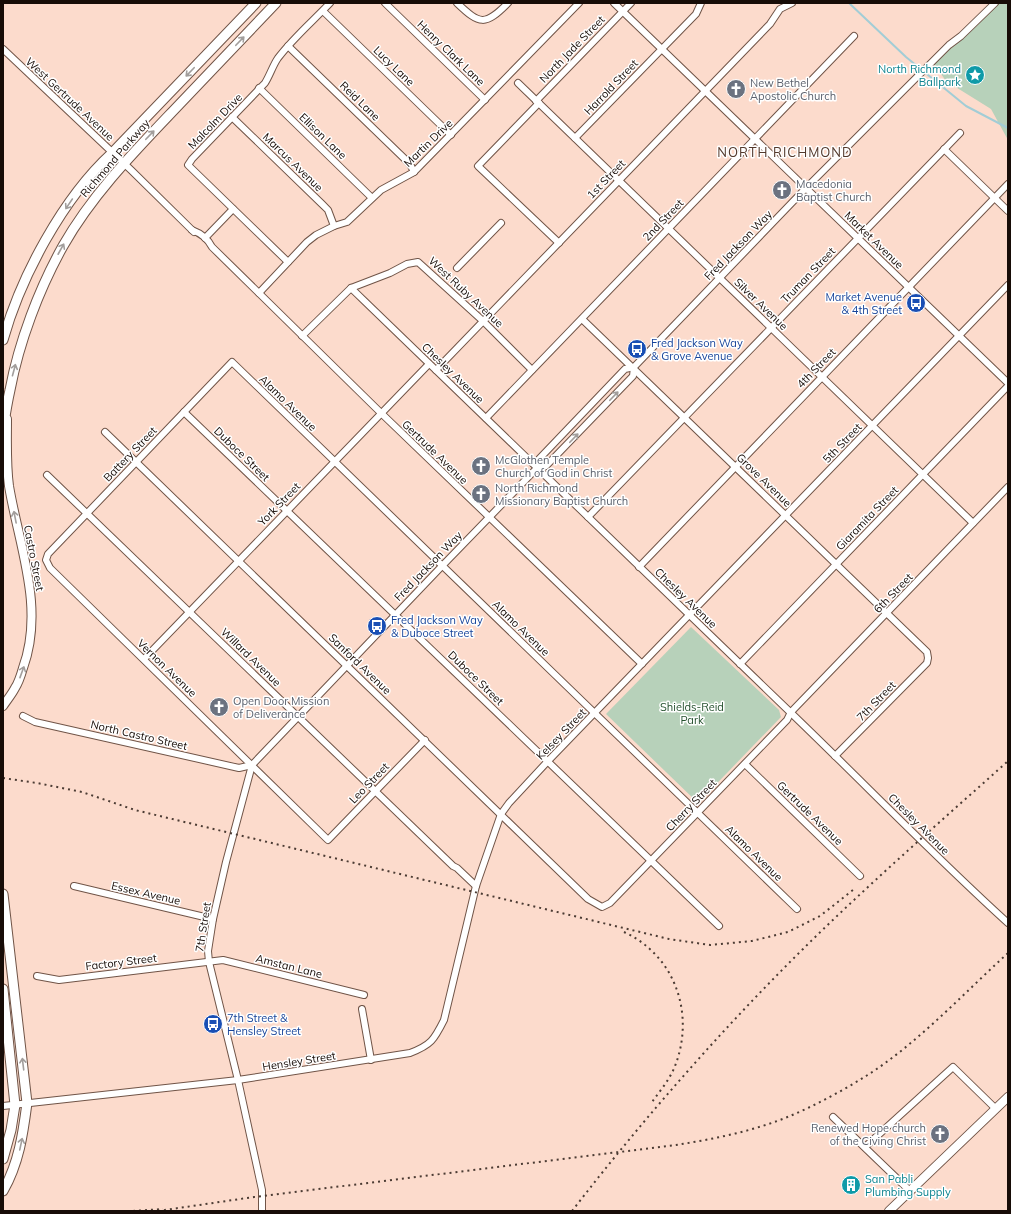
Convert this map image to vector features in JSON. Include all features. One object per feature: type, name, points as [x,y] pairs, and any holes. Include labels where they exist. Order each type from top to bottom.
[{"type":"highway","name":"Richmond Parkway","points":[[3,340],[23,288],[48,237],[87,179],[256,3]]},
{"type":"highway","name":"Richmond Parkway","points":[[3,429],[10,390],[20,352],[40,295],[63,246],[98,193],[123,163],[276,3]]},
{"type":"highway","points":[[3,894],[27,1103],[24,1133],[18,1157],[3,1191]]},
{"type":"highway","points":[[3,988],[15,1105],[11,1130],[3,1159]]},
{"type":"main road","name":"Castro Street","points":[[3,706],[16,687],[26,660],[31,632],[32,610],[26,560],[9,484],[7,408]]},
{"type":"main road","points":[[889,1211],[996,1109],[1006,1102]]},
{"type":"street","name":"Malcolm Drive","points":[[288,262],[188,165],[260,88],[271,74],[276,60],[330,3]]},
{"type":"street","name":"Henry Clark Lane","points":[[385,3],[485,100]]},
{"type":"street","points":[[457,3],[471,16],[484,20],[492,18],[508,3]]},
{"type":"street","name":"Martin Drive","points":[[259,293],[307,242],[316,235],[334,226],[347,222],[381,190],[414,172],[579,3]]},
{"type":"street","points":[[614,3],[623,12]]},
{"type":"street","name":"North Jade Street","points":[[559,244],[478,166],[631,3]]},
{"type":"street","name":"Harrold Street","points":[[575,138],[696,14],[701,3]]},
{"type":"street","name":"1st Street","points":[[436,370],[770,24],[780,9],[792,3]]},
{"type":"street","name":"Fred Jackson Way","points":[[537,468],[546,466],[552,461],[633,376],[634,368],[806,188],[949,45],[961,36],[995,3]]},
{"type":"street","name":"Lucy Lane","points":[[322,11],[451,135]]},
{"type":"street","name":"Market Avenue","points":[[623,12],[1008,383]]},
{"type":"street","name":"2nd Street","points":[[486,418],[854,36]]},
{"type":"street","name":"Reid Lane","points":[[288,46],[410,164],[414,172]]},
{"type":"street","name":"West Gertrude Avenue","points":[[3,49],[123,163],[192,230],[195,235],[206,245],[212,247]]},
{"type":"street","name":"Silver Avenue","points":[[518,83],[973,523]]},
{"type":"street","name":"Ellison Lane","points":[[260,88],[372,198]]},
{"type":"street","name":"Marcus Avenue","points":[[232,117],[328,210],[334,226]]},
{"type":"street","name":"Truman Street","points":[[588,517],[960,133]]},
{"type":"street","points":[[944,149],[1008,211]]},
{"type":"street","name":"4th Street","points":[[639,567],[1008,184]]},
{"type":"street","points":[[205,238],[233,209]]},
{"type":"street","points":[[457,268],[501,223]]},
{"type":"street","name":"West Gertrude Avenue","points":[[192,230],[198,232],[205,238],[212,247],[302,336]]},
{"type":"street","name":"West Ruby Avenue","points":[[302,336],[351,288],[390,274],[407,264],[418,262],[483,321],[532,370]]},
{"type":"street","name":"5th Street","points":[[690,615],[1008,285]]},
{"type":"street","name":"Chesley Avenue","points":[[351,288],[791,712],[889,808],[927,848],[1008,923]]},
{"type":"street","name":"Grove Avenue","points":[[582,318],[927,652],[928,658]]},
{"type":"street","name":"Gertrude Avenue","points":[[302,336],[642,664]]},
{"type":"street","name":"Battery Street","points":[[46,560],[48,554],[232,362]]},
{"type":"street","name":"Alamo Avenue","points":[[232,362],[797,908]]},
{"type":"street","name":"York Street","points":[[144,659],[429,364]]},
{"type":"street","name":"Fred Jackson Way","points":[[252,765],[395,614],[537,468],[539,459],[625,369],[634,368]]},
{"type":"street","name":"Giaramita Street","points":[[740,664],[1008,386]]},
{"type":"street","name":"Duboce Street","points":[[184,412],[719,926]]},
{"type":"street","name":"Sanford Avenue","points":[[105,432],[588,899],[602,907]]},
{"type":"street","name":"Willard Avenue","points":[[47,475],[453,866],[476,886]]},
{"type":"street","name":"6th Street","points":[[791,712],[1008,487]]},
{"type":"street","name":"Vernon Avenue","points":[[46,560],[50,568],[328,840]]},
{"type":"street","name":"Kelsey Street","points":[[476,886],[501,814],[509,803],[690,615]]},
{"type":"street","name":"7th Street","points":[[836,756],[927,663],[928,658]]},
{"type":"street","name":"Cherry Street","points":[[602,907],[610,903],[698,813],[787,720],[791,712]]},
{"type":"street","name":"North Castro Street","points":[[23,716],[35,722],[239,768],[252,765]]},
{"type":"street","name":"Leo Street","points":[[328,840],[425,740]]},
{"type":"street","name":"Gertrude Avenue","points":[[745,764],[860,876]]},
{"type":"street","name":"7th Street","points":[[252,765],[226,862],[213,919],[208,951],[209,962],[238,1080],[262,1190],[262,1211]]},
{"type":"street","name":"Essex Avenue","points":[[74,886],[213,919]]},
{"type":"street","name":"Hensley Street","points":[[3,1106],[238,1080],[370,1060],[410,1053],[425,1048],[437,1036],[444,1020],[476,886]]},
{"type":"street","name":"Amstan Lane","points":[[209,962],[223,960],[364,995]]},
{"type":"street","name":"Factory Street","points":[[37,976],[59,980],[209,962]]},
{"type":"street","points":[[362,1009],[370,1060]]},
{"type":"street","points":[[865,1147],[953,1067],[996,1109]]},
{"type":"street","points":[[832,1117],[910,1191]]},
{"type":"green space","name":"North Richmond Ballpark","points":[[996,3],[1008,3],[1008,140],[991,109],[946,81],[934,64]]},
{"type":"green space","name":"Shields-Reid Park","points":[[691,627],[779,710],[781,717],[698,803],[606,714]]},
{"type":"waterway","points":[[849,3],[906,57],[966,106],[1008,128]]},
{"type":"railway","points":[[572,1211],[599,1176],[684,1075],[775,977],[855,899],[1008,761]]},
{"type":"railway","points":[[3,778],[82,792],[135,810],[669,939],[710,945],[752,941],[788,932],[820,916],[853,890]]},
{"type":"railway","points":[[624,932],[642,943],[657,956],[668,971],[676,989],[681,1008],[683,1027],[681,1047],[673,1071],[652,1102]]},
{"type":"railway","points":[[158,1211],[254,1197],[676,1145],[719,1137],[762,1126],[790,1116],[819,1102],[857,1082],[885,1063],[939,1018],[1008,953]]},
{"type":"railway","points":[[133,1211],[163,1209]]},
{"type":"place","name":"North Richmond Ballpark","points":[[975,75]]},
{"type":"place","name":"New Bethel Apostolic Church","points":[[736,89]]},
{"type":"place","name":"Macedonia Baptist Church","points":[[782,190]]},
{"type":"place","name":"Market Avenue & 4th Street","points":[[916,303]]},
{"type":"place","name":"Fred Jackson Way & Grove Avenue","points":[[637,349]]},
{"type":"place","name":"McGlothen Temple Church of God in Christ","points":[[481,466]]},
{"type":"place","name":"North Richmond Missionary Baptist Church","points":[[481,494]]},
{"type":"place","name":"Fred Jackson Way & Duboce Street","points":[[377,626]]},
{"type":"place","name":"Open Door Mission of Deliverance","points":[[219,707]]},
{"type":"place","name":"7th Street & Hensley Street","points":[[213,1024]]},
{"type":"place","name":"Renewed Hope church of the Civing Christ","points":[[940,1134]]},
{"type":"place","name":"San Pabli Plumbing Supply","points":[[851,1185]]},
{"type":"district","name":"NORTH RICHMOND","points":[[785,152]]}]
